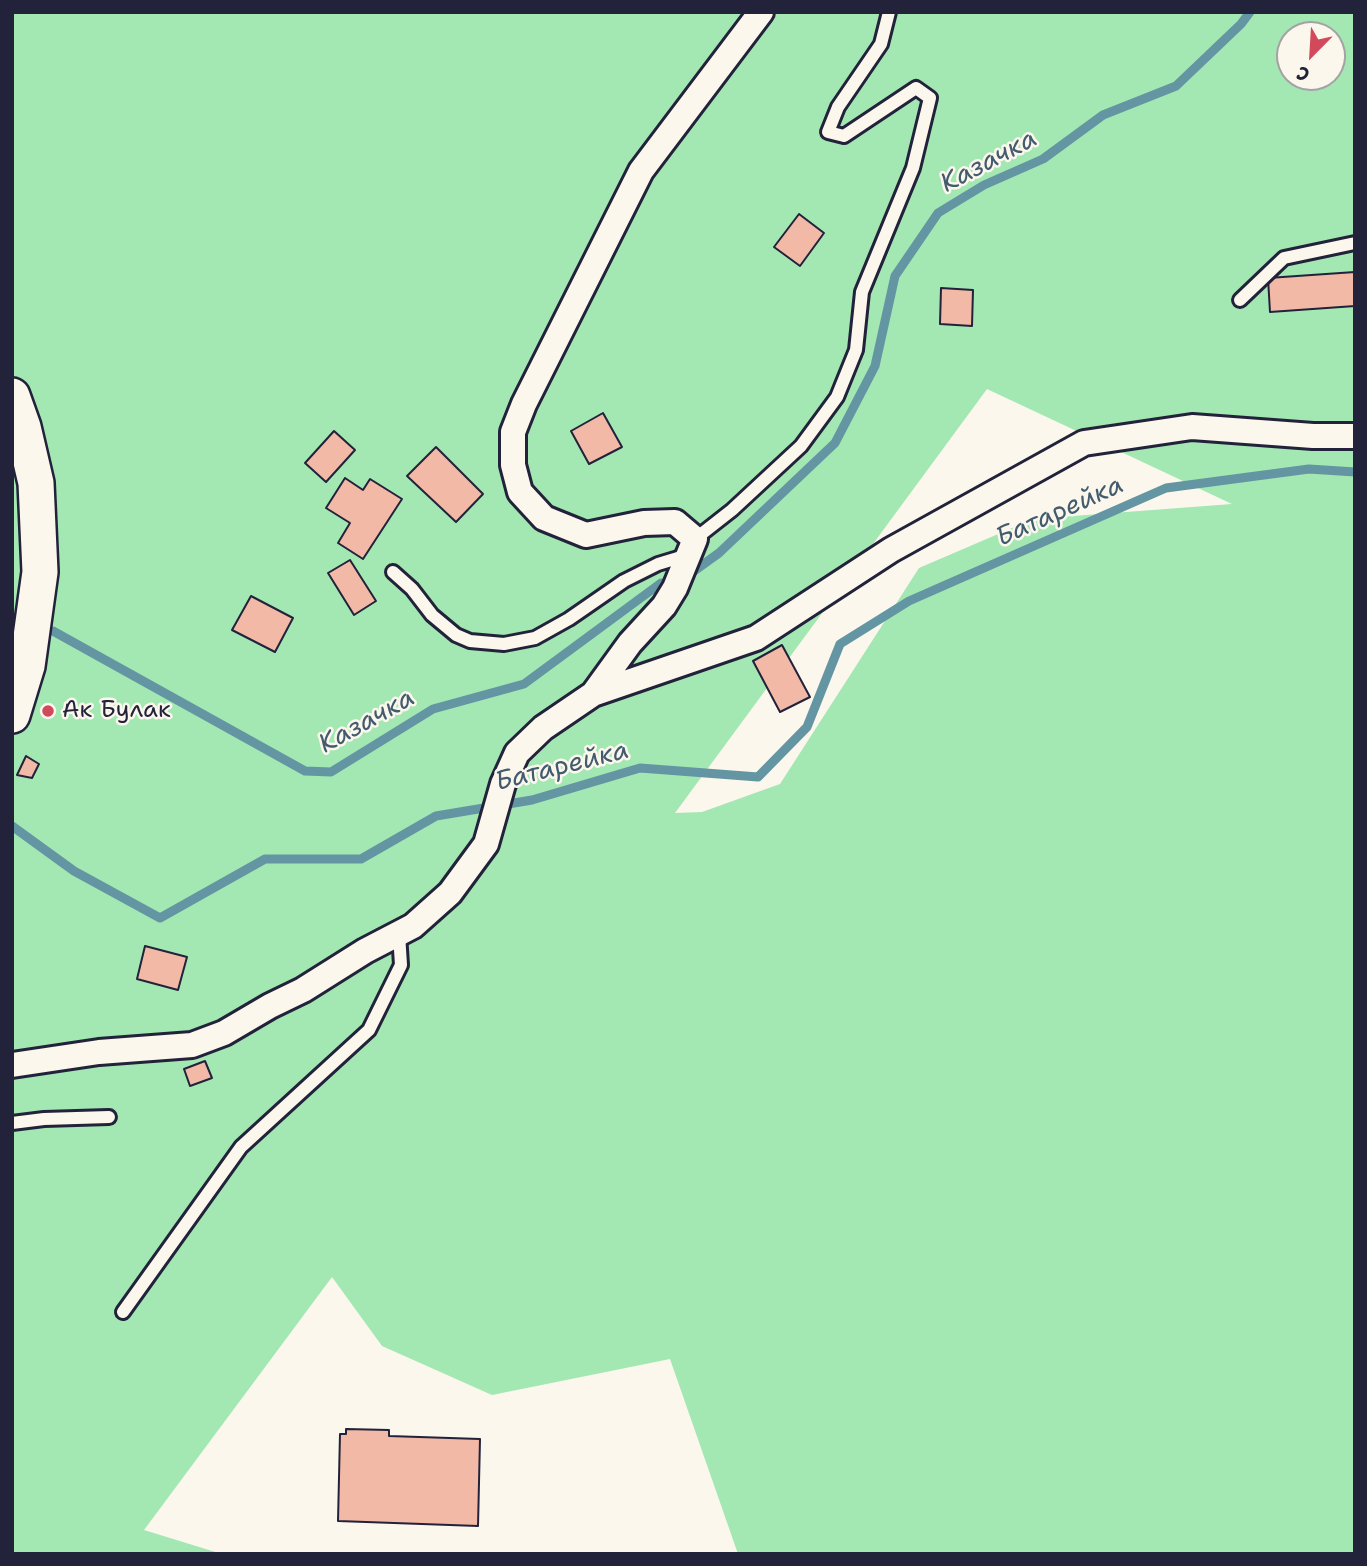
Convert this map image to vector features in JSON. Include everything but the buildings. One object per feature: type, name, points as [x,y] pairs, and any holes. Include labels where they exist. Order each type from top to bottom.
[{"type":"main road","points":[[12,396],[23,427],[36,483],[40,572],[27,666],[12,715]]},
{"type":"street","points":[[593,694],[629,643],[664,606],[693,546],[675,522],[644,523],[586,535],[544,518],[520,492],[513,465],[513,432],[524,404],[641,171],[761,12]]},
{"type":"street","points":[[12,1065],[99,1052],[192,1045],[223,1033],[303,990],[365,951],[412,926],[450,893],[486,844],[503,784],[517,753],[543,729],[593,694],[756,638],[891,550],[1084,443],[1192,428],[1355,436]]},
{"type":"lane","points":[[393,572],[412,589],[432,615],[456,635],[470,641],[504,644],[535,638],[569,619],[625,581],[693,546],[802,446],[837,397],[856,350],[862,292],[913,168],[930,98],[916,88],[844,136],[828,132],[838,107],[881,44],[889,12]]},
{"type":"lane","points":[[1240,300],[1284,258],[1355,243]]},
{"type":"lane","points":[[123,1312],[241,1147],[369,1030],[401,965],[399,934]]},
{"type":"lane","points":[[12,1123],[109,1117]]},
{"type":"green space","points":[[12,12],[1355,12],[1355,1554],[738,1554],[670,1359],[492,1395],[382,1346],[332,1277],[144,1530],[222,1554],[12,1554]],"holes":[[[987,389],[1232,504],[1033,519],[919,568],[780,784],[702,812],[675,813]]]},
{"type":"waterway","name":"Казачка","points":[[694,571],[719,553],[835,443],[875,366],[895,276],[938,213],[984,185],[1043,159],[1103,115],[1176,86],[1241,24],[1250,12]]},
{"type":"waterway","name":"Батарейка","points":[[12,826],[74,871],[160,918],[265,859],[361,859],[436,816],[532,800],[640,768],[758,777],[807,727],[840,644],[909,601],[1166,488],[1309,469],[1355,472]]},
{"type":"waterway","name":"Казачка","points":[[53,631],[305,771],[331,772],[433,709],[524,684],[661,583]]},
{"type":"place","name":"Ак Булак","points":[[48,711]]}]
